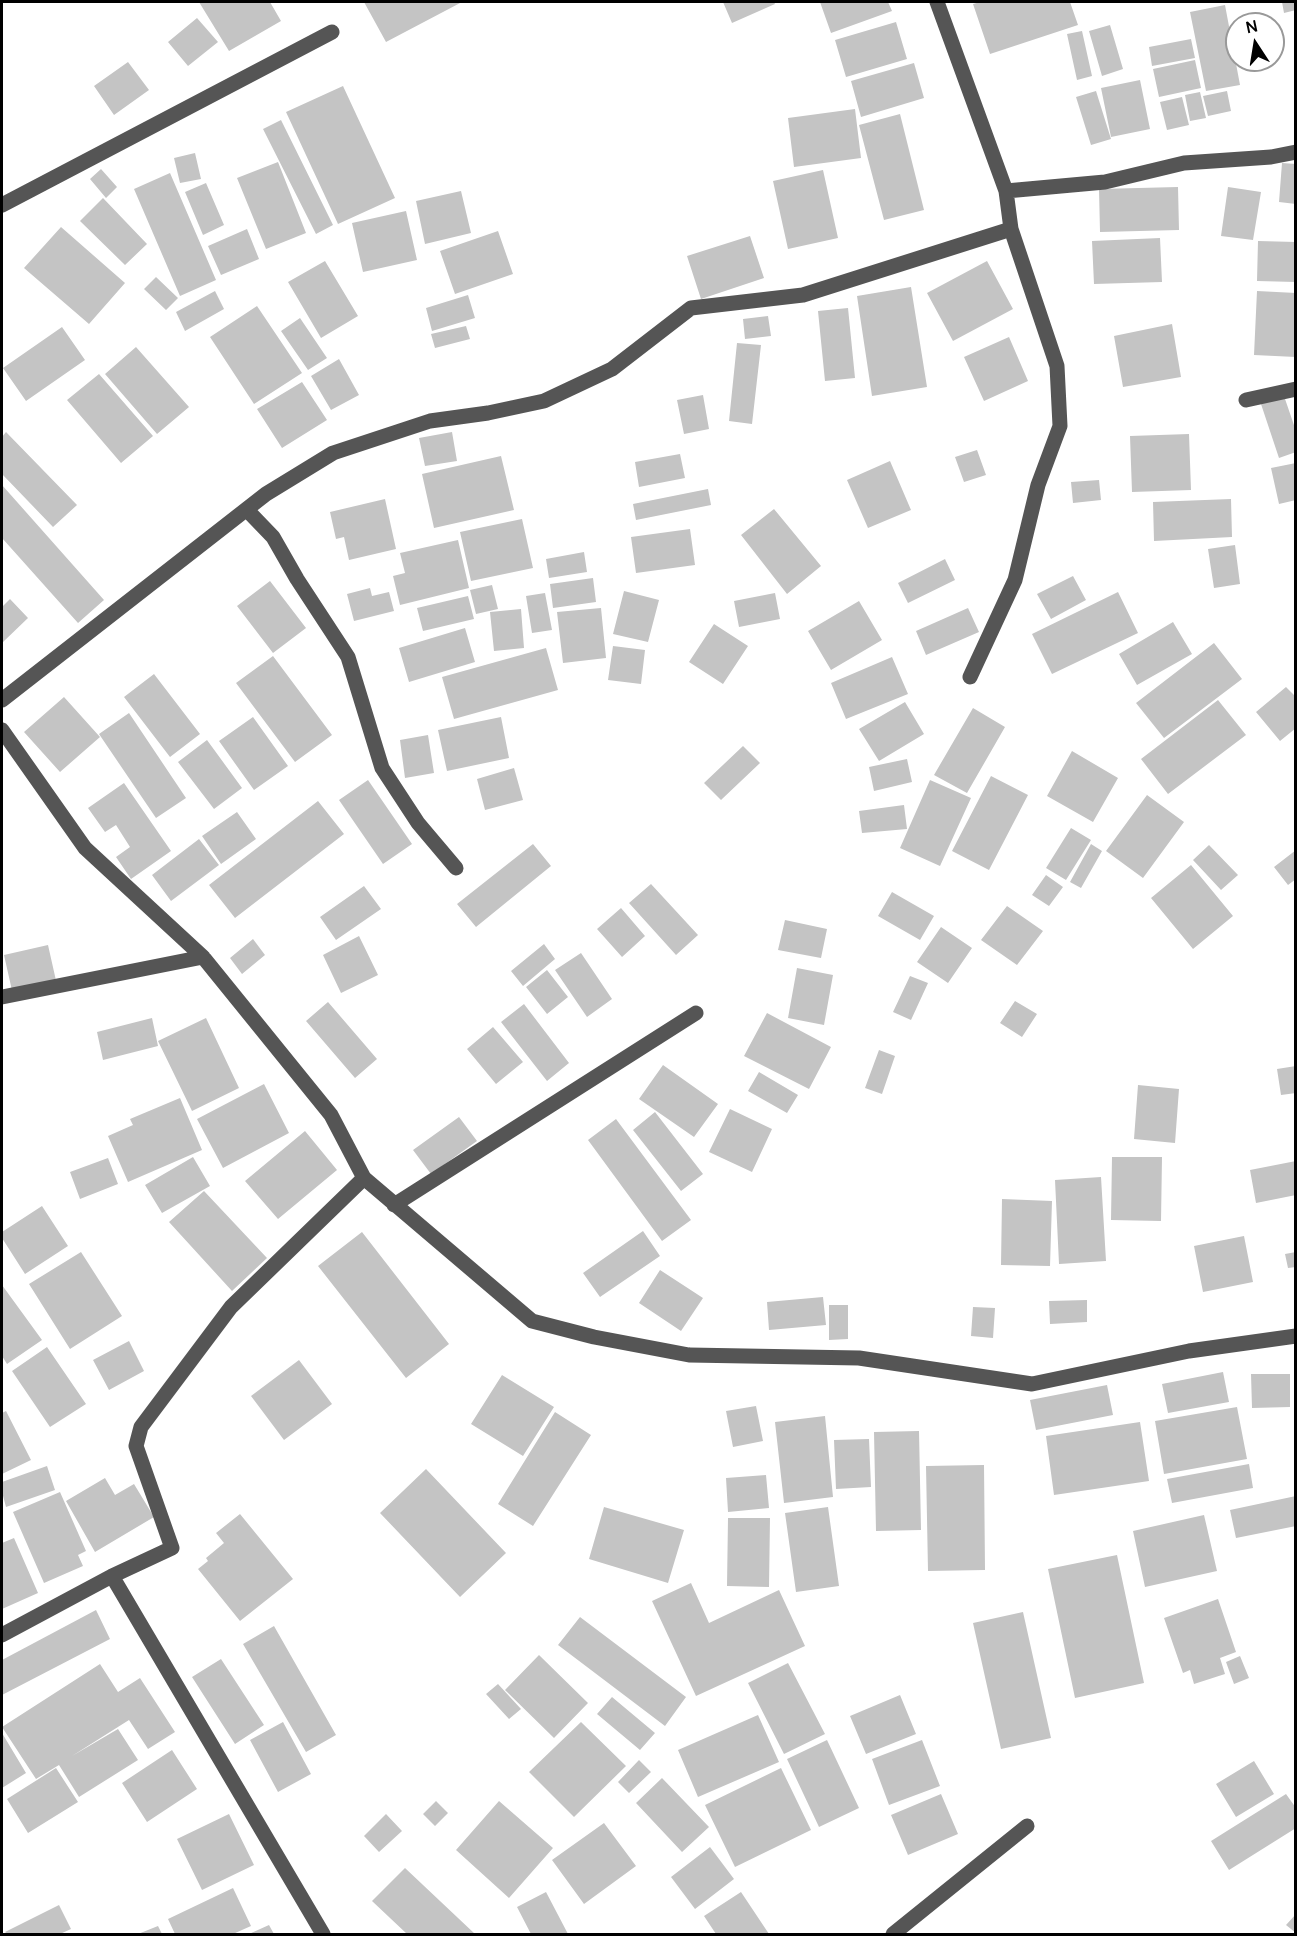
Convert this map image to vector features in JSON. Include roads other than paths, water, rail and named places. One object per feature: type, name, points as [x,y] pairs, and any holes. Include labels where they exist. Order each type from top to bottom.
[{"type":"street","points":[[937,2],[1006,191],[1011,228],[1057,366],[1060,426],[1038,485],[1015,580],[970,677]]},
{"type":"street","points":[[2,205],[332,32]]},
{"type":"street","points":[[1006,191],[1105,182],[1184,164],[1271,157],[1296,152]]},
{"type":"street","points":[[2,700],[266,494],[333,453],[430,421],[544,401],[612,369],[691,308],[803,295],[1011,228]]},
{"type":"street","points":[[1246,400],[1296,388]]},
{"type":"street","points":[[247,510],[273,537],[297,579],[348,657],[382,768],[418,822],[456,868]]},
{"type":"street","points":[[2,730],[85,848],[203,957],[331,1115],[364,1178],[532,1321],[594,1337],[689,1355],[859,1358],[1032,1384],[1189,1351],[1296,1336]]},
{"type":"street","points":[[2,997],[203,957]]},
{"type":"street","points":[[394,1204],[696,1013]]},
{"type":"street","points":[[2,1635],[112,1576],[172,1548],[136,1446],[141,1427],[231,1306],[364,1178]]},
{"type":"street","points":[[112,1576],[324,1935]]},
{"type":"street","points":[[893,1935],[1027,1826]]}]
